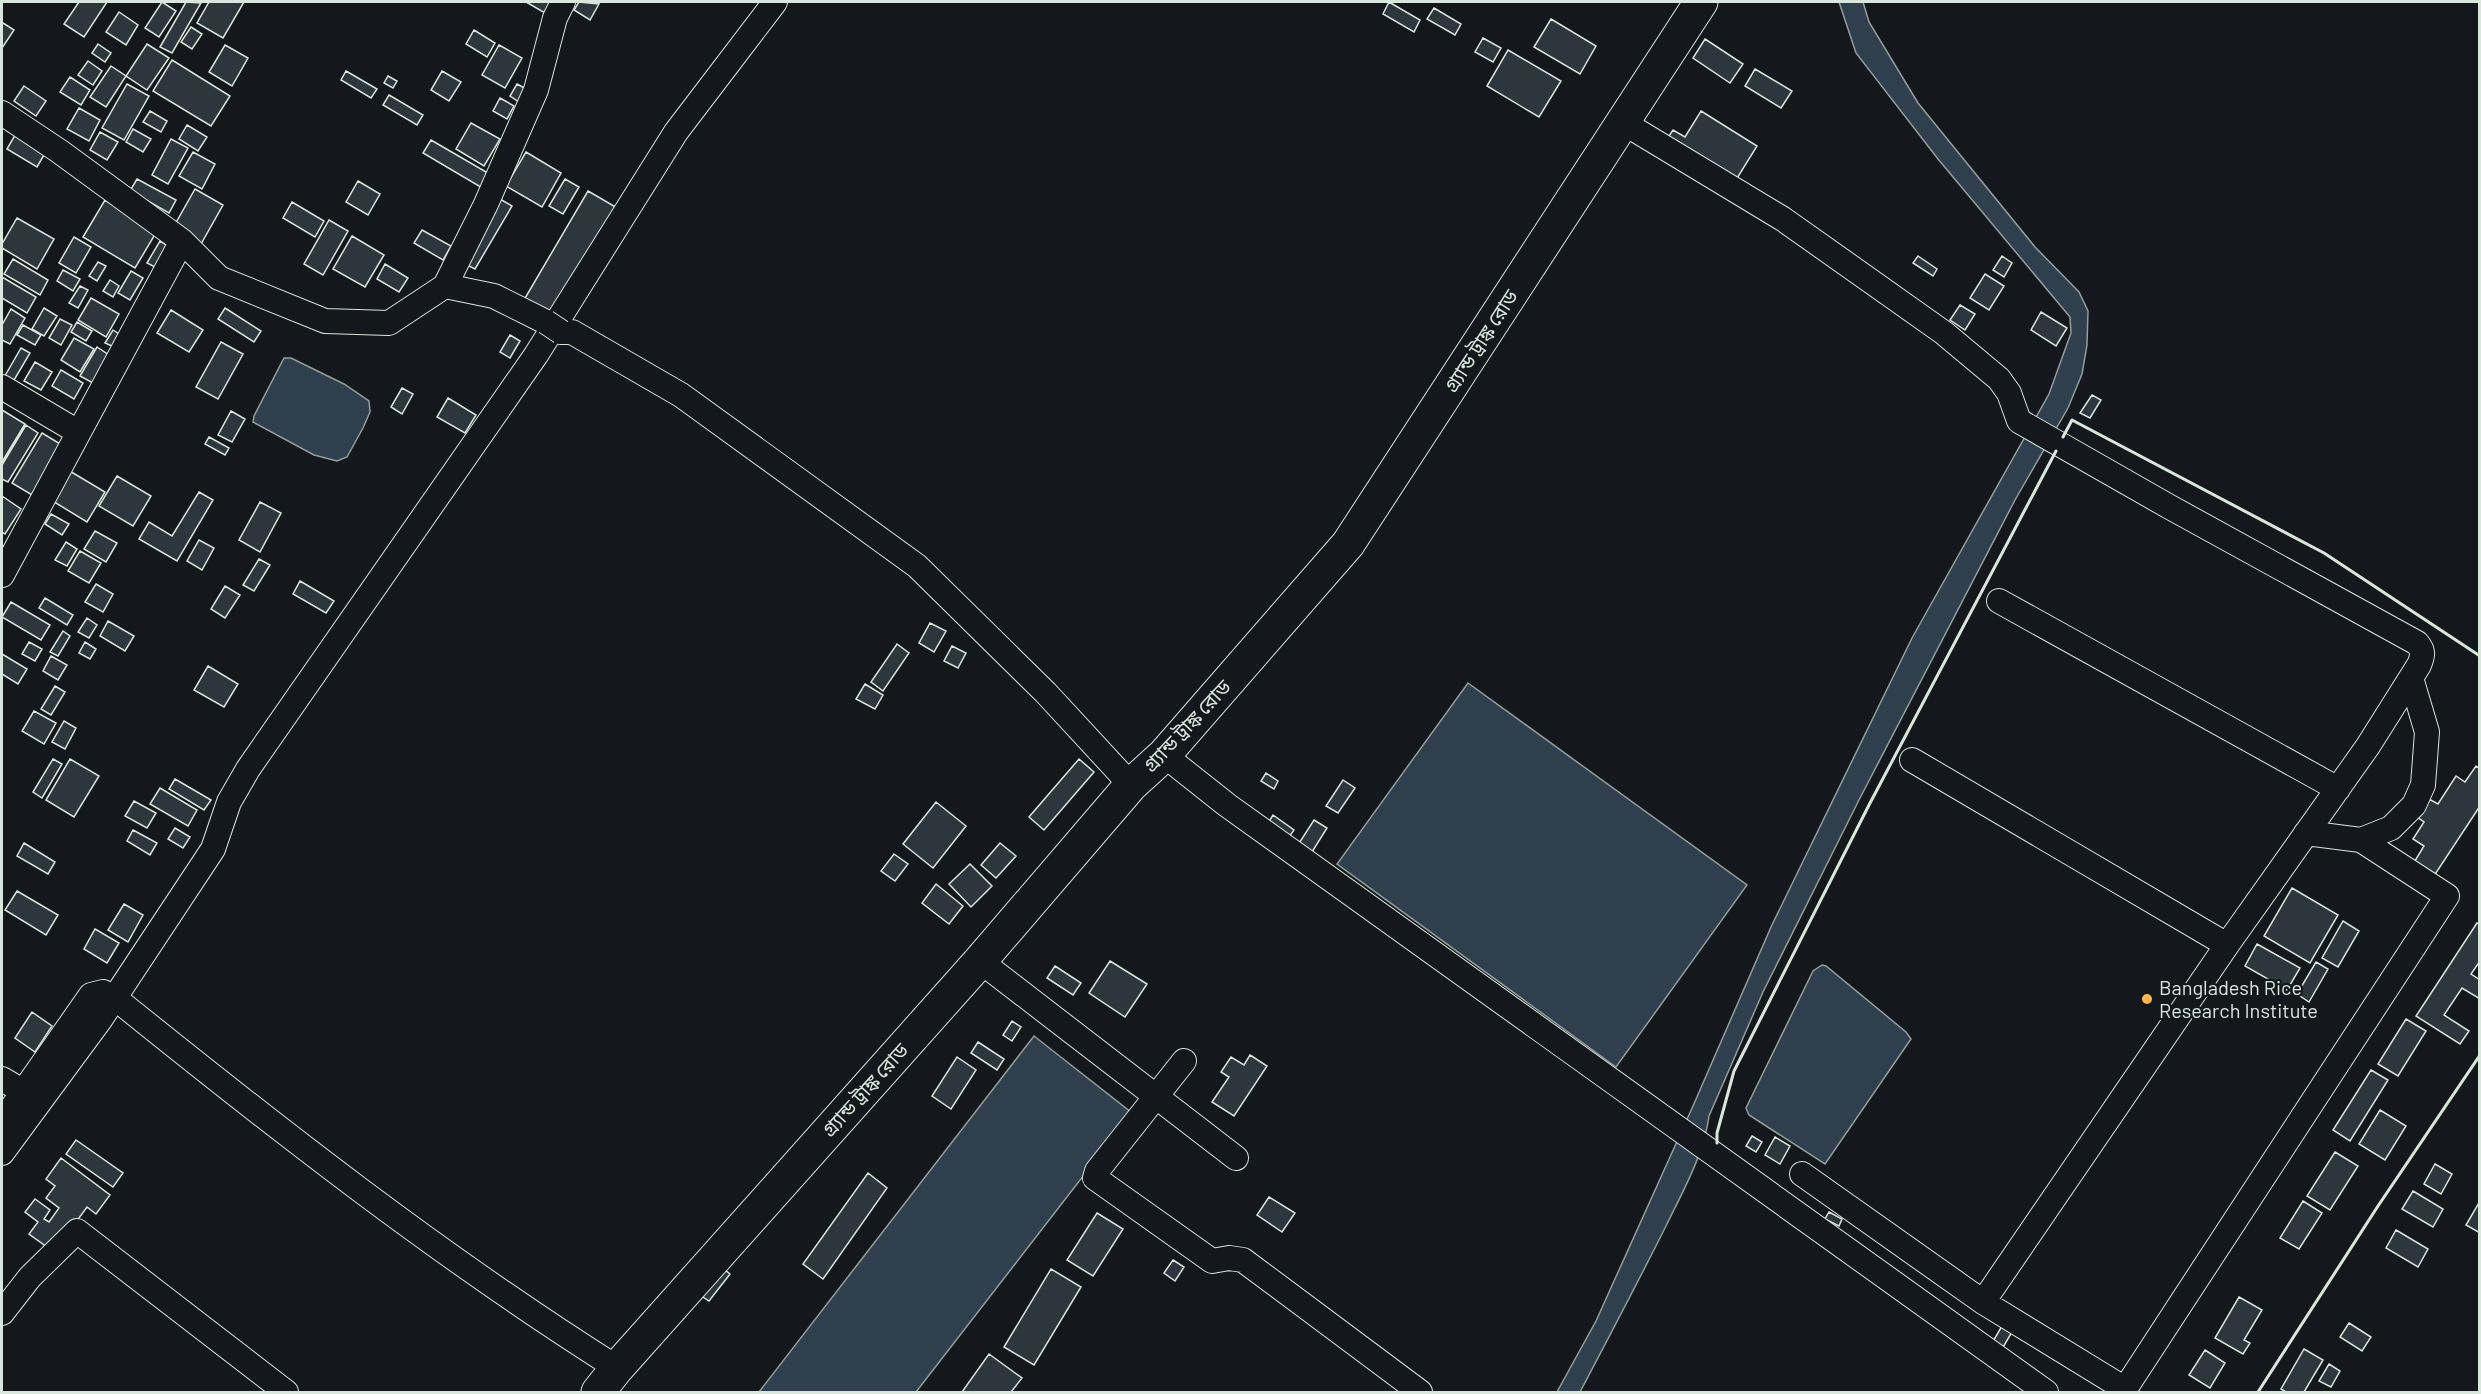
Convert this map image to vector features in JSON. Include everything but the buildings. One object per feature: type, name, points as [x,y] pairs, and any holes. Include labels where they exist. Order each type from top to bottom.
[{"type":"highway","name":"গ্র্যান্ড ট্রাঙ্ক রোড","points":[[607,1380],[980,961],[1131,785],[1164,755],[1348,544],[1701,2]]},
{"type":"street","points":[[2,113],[59,151],[182,241],[219,278],[325,321],[389,323],[445,286],[486,204],[536,90],[555,18],[563,2]]},
{"type":"street","points":[[2,1153],[115,998],[213,849],[229,802],[248,769],[536,355],[676,132],[775,2]]},
{"type":"street","points":[[1624,123],[1783,219],[1944,333],[1999,379],[2009,393],[2019,421],[2417,643],[2422,648],[2423,654],[2411,678],[2338,789],[2227,945],[1983,1302]]},
{"type":"street","points":[[2,575],[182,241]]},
{"type":"street","points":[[445,286],[494,296],[554,327],[572,332],[681,395],[917,566],[1046,693],[1131,785]]},
{"type":"street","points":[[2,387],[78,432]]},
{"type":"street","points":[[1998,601],[2338,789]]},
{"type":"street","points":[[2361,840],[2391,828],[2404,817],[2414,805],[2423,785],[2427,732],[2411,678]]},
{"type":"street","points":[[1164,755],[1227,805],[2046,1392]]},
{"type":"street","points":[[1912,760],[2227,945]]},
{"type":"street","points":[[1802,1174],[1983,1302],[2125,1389],[2447,896],[2361,840],[2306,833]]},
{"type":"street","points":[[980,961],[1236,1158]]},
{"type":"street","points":[[2,1122],[90,995],[103,992],[115,998],[273,1125],[556,1329],[607,1380]]},
{"type":"street","points":[[1184,1061],[1097,1171],[1095,1178],[1212,1261],[1229,1258],[1242,1260],[1420,1392]]},
{"type":"street","points":[[2,1078],[24,1092]]},
{"type":"street","points":[[2,1313],[30,1276],[77,1231],[286,1392]]},
{"type":"water","points":[[1839,2],[1863,2],[1869,22],[1918,103],[2035,247],[2079,292],[2088,311],[2087,345],[2082,374],[2068,408],[2015,500],[1860,798],[1763,992],[1709,1116],[1703,1144],[1692,1172],[1634,1289],[1580,1392],[1557,1392],[1596,1321],[1771,927],[1912,638],[2049,394],[2071,333],[2070,317],[1938,159],[1856,53]]},
{"type":"water","points":[[284,358],[291,358],[344,384],[369,401],[370,412],[347,457],[337,461],[314,455],[253,422]]},
{"type":"water","points":[[1468,683],[1747,885],[1616,1067],[1337,864]]},
{"type":"water","points":[[1822,965],[1906,1032],[1911,1039],[1825,1164],[1749,1115],[1746,1108],[1813,971]]},
{"type":"water","points":[[1034,1036],[1132,1113],[916,1392],[759,1392]]},
{"type":"wall","points":[[2063,437],[2072,420],[2324,553],[2480,656]]},
{"type":"wall","points":[[1717,1143],[1717,1133],[1734,1071],[1869,805],[2056,451]]},
{"type":"wall","points":[[2258,1392],[2378,1206],[2480,1055]]},
{"type":"place","name":"Bangladesh Rice Research Institute","points":[[2147,999]]}]
